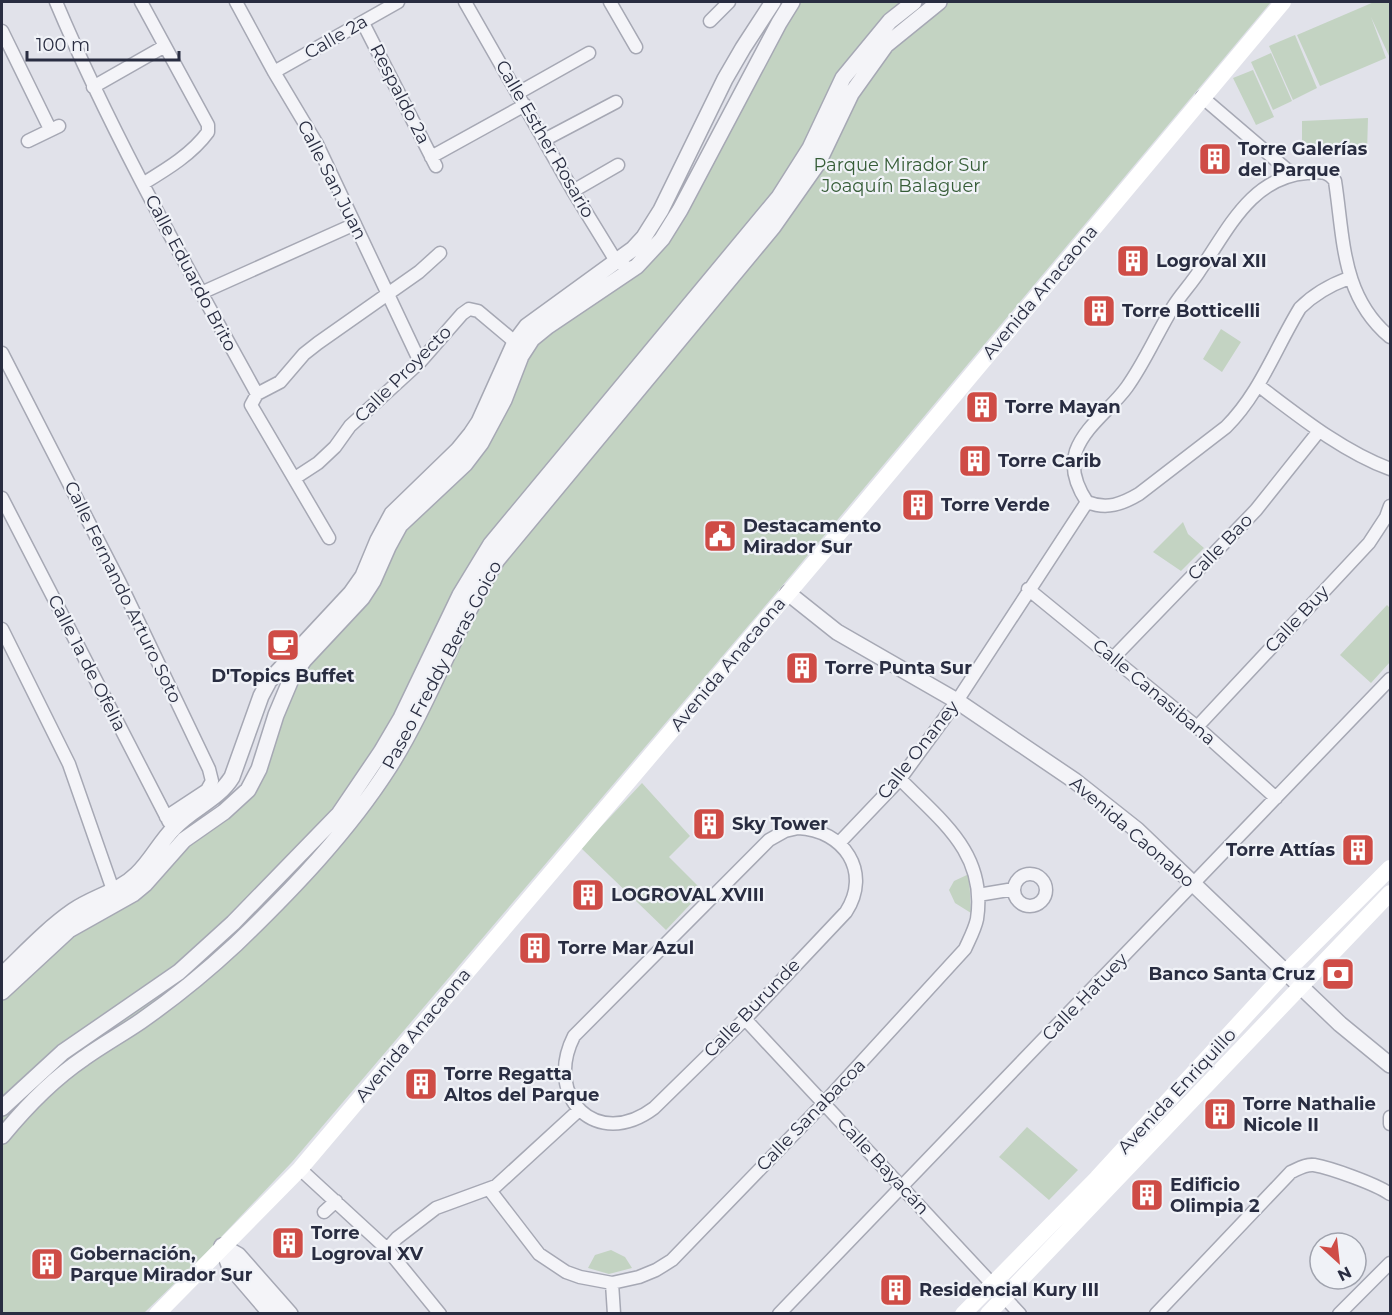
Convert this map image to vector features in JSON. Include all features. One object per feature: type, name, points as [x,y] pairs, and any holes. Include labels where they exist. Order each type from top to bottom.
[{"type":"main road","name":"Avenida Anacaona","points":[[157,1314],[300,1168],[788,593],[1283,2]]},
{"type":"main road","name":"Avenida Enriquillo","points":[[963,1314],[1097,1178],[1287,971],[1390,868]]},
{"type":"main road","name":"Avenida Enriquillo","points":[[988,1314],[1390,893]]},
{"type":"street","name":"Calle Eduardo Brito","points":[[56,2],[93,87],[257,394],[251,405],[296,478],[329,538]]},
{"type":"street","points":[[141,2],[207,125],[208,132],[202,141],[174,164],[144,183]]},
{"type":"street","name":"Calle San Juan","points":[[236,2],[317,144],[420,362]]},
{"type":"street","name":"Calle 2a","points":[[274,72],[398,2]]},
{"type":"street","name":"Calle Esther Rosario","points":[[465,2],[573,191],[616,261],[632,270]]},
{"type":"street","points":[[612,2],[636,47]]},
{"type":"street","points":[[710,21],[729,2]]},
{"type":"street","points":[[2,975],[56,924],[86,903],[113,890],[137,874],[170,822],[219,794],[226,786],[232,777],[261,696],[269,681],[363,576],[392,514],[458,450],[471,434],[479,422],[515,342],[527,326],[633,249],[652,226],[725,79],[773,2]]},
{"type":"street","points":[[2,992],[69,930],[133,894],[145,884],[184,840],[231,806],[248,790],[260,769],[276,715],[292,677],[304,660],[362,598],[400,525],[465,464],[480,443],[504,400],[521,356],[532,339],[632,270],[649,255],[680,210],[792,2]]},
{"type":"street","name":"Paseo Freddy Beras Goico","points":[[2,1108],[63,1052],[179,972],[278,878],[339,814],[401,718],[460,595],[491,544],[779,197],[810,148],[843,78],[890,21],[914,2]]},
{"type":"street","name":"Paseo Freddy Beras Goico","points":[[2,1136],[47,1088],[81,1059],[141,1021],[196,979],[235,945],[305,874],[361,808],[390,766],[414,723],[465,616],[497,560],[773,227],[818,162],[850,94],[886,45],[939,2]]},
{"type":"street","name":"Respaldo 2a","points":[[363,23],[434,162],[525,105]]},
{"type":"street","points":[[2,32],[54,127],[28,141]]},
{"type":"street","points":[[93,87],[165,46]]},
{"type":"street","points":[[518,93],[589,53]]},
{"type":"street","points":[[1202,98],[1292,174]]},
{"type":"street","points":[[544,140],[616,102]]},
{"type":"street","points":[[573,191],[618,165]]},
{"type":"street","points":[[1349,278],[1323,288],[1300,308],[1259,386],[1238,416],[1226,428],[1126,502],[1110,507],[1087,502],[1077,485],[1074,469],[1075,453],[1081,440],[1128,387],[1174,305],[1243,207],[1258,193],[1292,174],[1323,171],[1335,181],[1349,278],[1359,300],[1378,327],[1390,337]]},
{"type":"street","points":[[201,292],[356,224]]},
{"type":"street","points":[[257,394],[280,382],[304,354],[419,272],[441,253]]},
{"type":"street","name":"Calle Proyecto","points":[[296,478],[318,463],[350,426],[420,362],[462,314],[470,309],[477,311],[515,342]]},
{"type":"street","name":"Calle Fernando Arturo Soto","points":[[2,353],[120,583],[209,769],[212,781],[207,790],[170,822]]},
{"type":"street","points":[[1259,386],[1319,431],[1390,469]]},
{"type":"street","name":"Calle Bao","points":[[1114,657],[1256,510],[1319,431]]},
{"type":"street","name":"Calle 1a de Ofelia","points":[[2,498],[170,822]]},
{"type":"street","name":"Calle Onaney","points":[[834,839],[900,778],[957,701],[1087,502]]},
{"type":"street","name":"Calle Buy","points":[[1197,727],[1369,543],[1386,517],[1390,506]]},
{"type":"street","name":"Calle Canasibana","points":[[1029,589],[1197,727],[1276,798]]},
{"type":"street","name":"Avenida Caonabo","points":[[788,593],[837,632],[957,701],[1076,781],[1137,831],[1287,971],[1340,1024],[1390,1065]]},
{"type":"street","points":[[2,634],[69,764],[113,890]]},
{"type":"street","name":"Calle Hatuey","points":[[779,1314],[1390,679]]},
{"type":"street","name":"Calle Sanabacoa","points":[[489,1189],[539,1254],[566,1272],[580,1277],[612,1282],[639,1277],[672,1260],[824,1103],[965,949],[976,921],[978,895],[973,866],[955,835],[900,778]]},
{"type":"street","points":[[387,1249],[397,1238],[436,1208],[489,1189],[504,1179],[579,1110],[571,1099],[566,1085],[564,1068],[566,1052],[574,1036],[769,840],[785,831],[798,828],[814,829],[834,839]]},
{"type":"street","name":"Calle Burunde","points":[[579,1110],[606,1123],[623,1124],[640,1119],[745,1019],[846,912],[853,902],[856,886],[848,855],[834,839]]},
{"type":"street","points":[[978,895],[1014,890]]},
{"type":"street","points":[[132,1006],[141,1021]]},
{"type":"street","name":"Calle Bayacán","points":[[745,1019],[1020,1314]]},
{"type":"street","points":[[1390,1117],[1390,1124]]},
{"type":"street","points":[[1156,1314],[1291,1172],[1312,1165],[1374,1185],[1390,1194]]},
{"type":"street","points":[[300,1168],[387,1249],[440,1314]]},
{"type":"street","points":[[324,1212],[336,1201]]},
{"type":"street","points":[[222,1246],[229,1265],[271,1314]]},
{"type":"street","points":[[222,1246],[238,1255],[290,1314]]},
{"type":"street","points":[[1339,1314],[1390,1263]]},
{"type":"street","points":[[612,1282],[614,1314]]},
{"type":"green space","name":"Parque Mirador Sur Joaquín Balaguer","points":[[801,2],[1271,2],[782,586],[292,1162],[205,1254],[144,1313],[2,1314],[2,996],[66,933],[245,800],[290,693],[522,366],[536,342],[657,251]]},
{"type":"green space","points":[[1374,2],[1390,2],[1390,58],[1371,17],[1386,58],[1320,86],[1297,35]]},
{"type":"green space","points":[[1295,35],[1317,88],[1293,100],[1269,46]]},
{"type":"green space","points":[[1271,53],[1292,101],[1273,110],[1251,62]]},
{"type":"green space","points":[[1253,70],[1274,117],[1256,125],[1233,78]]},
{"type":"green space","points":[[1368,118],[1367,152],[1302,154],[1302,121]]},
{"type":"green space","points":[[1221,329],[1241,342],[1222,372],[1203,359]]},
{"type":"green space","points":[[1183,522],[1188,534],[1204,548],[1181,571],[1153,552]]},
{"type":"green space","points":[[1387,605],[1390,608],[1390,662],[1371,683],[1340,655]]},
{"type":"green space","points":[[642,783],[690,836],[669,857],[703,891],[666,930],[581,848]]},
{"type":"green space","points":[[969,874],[971,913],[955,903],[949,890],[954,881]]},
{"type":"green space","points":[[1027,1127],[1078,1170],[1049,1200],[999,1157]]},
{"type":"green space","points":[[611,1250],[625,1257],[632,1268],[609,1274],[588,1268],[595,1255]]},
{"type":"place","name":"Torre Galerías del Parque","points":[[1215,159]]},
{"type":"place","name":"Logroval XII","points":[[1133,261]]},
{"type":"place","name":"Torre Botticelli","points":[[1099,311]]},
{"type":"place","name":"Torre Mayan","points":[[982,407]]},
{"type":"place","name":"Torre Carib","points":[[975,461]]},
{"type":"place","name":"Torre Verde","points":[[918,505]]},
{"type":"place","name":"Destacamento Mirador Sur","points":[[720,536]]},
{"type":"place","name":"D'Topics Buffet","points":[[283,645]]},
{"type":"place","name":"Torre Punta Sur","points":[[802,668]]},
{"type":"place","name":"Sky Tower","points":[[709,824]]},
{"type":"place","name":"Torre Attías","points":[[1358,850]]},
{"type":"place","name":"LOGROVAL XVIII","points":[[588,895]]},
{"type":"place","name":"Torre Mar Azul","points":[[535,948]]},
{"type":"place","name":"Banco Santa Cruz","points":[[1338,974]]},
{"type":"place","name":"Torre Regatta Altos del Parque","points":[[421,1084]]},
{"type":"place","name":"Torre Nathalie Nicole II","points":[[1220,1114]]},
{"type":"place","name":"Edificio Olimpia 2","points":[[1147,1195]]},
{"type":"place","name":"Torre Logroval XV","points":[[288,1243]]},
{"type":"place","name":"Gobernación, Parque Mirador Sur","points":[[47,1264]]},
{"type":"place","name":"Residencial Kury III","points":[[896,1290]]}]
